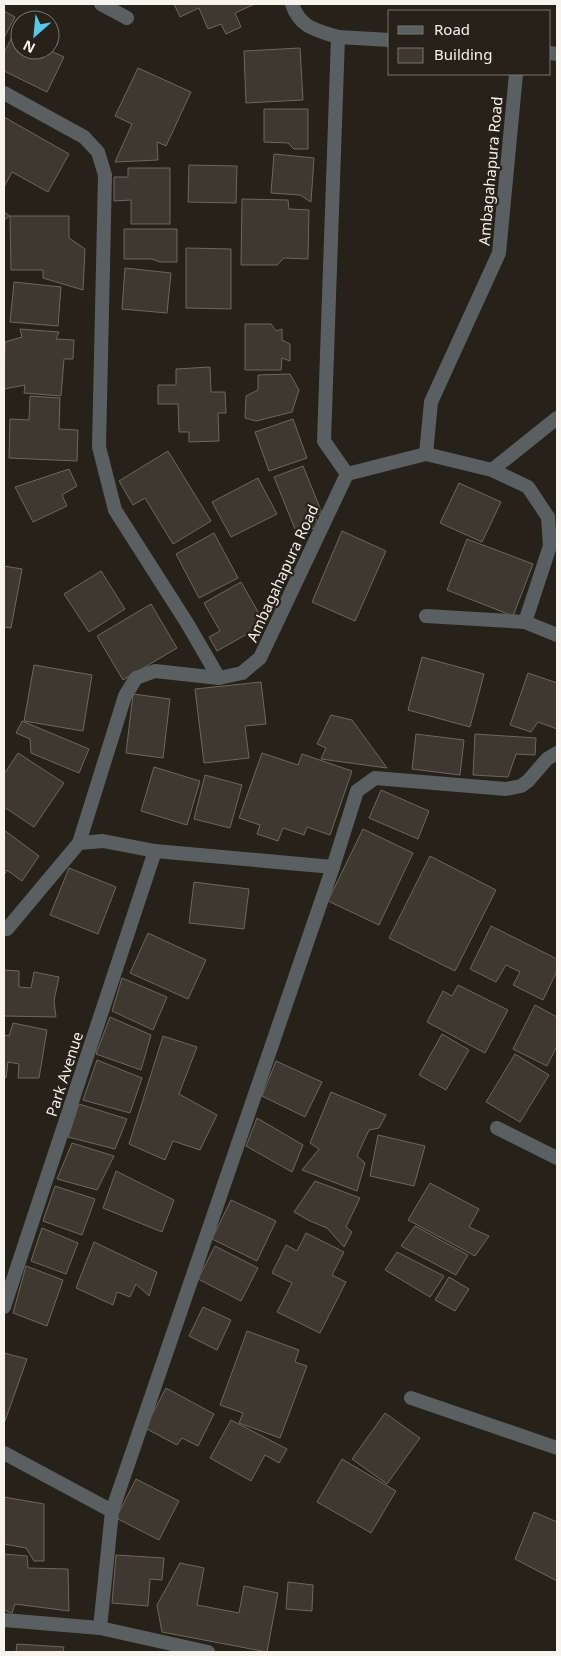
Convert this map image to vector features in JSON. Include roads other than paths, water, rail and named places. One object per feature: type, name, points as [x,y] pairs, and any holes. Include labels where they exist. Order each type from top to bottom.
[{"type":"street","points":[[101,4],[127,18]]},
{"type":"street","points":[[292,4],[295,12],[307,26],[338,37],[388,40]]},
{"type":"street","points":[[338,37],[324,441],[347,474],[426,454],[492,470],[528,487],[548,517],[550,546],[525,622]]},
{"type":"street","name":"Ambagahapura Road","points":[[426,454],[432,402],[499,253],[516,75]]},
{"type":"street","points":[[4,93],[84,137],[98,152],[105,175],[99,446],[115,510],[187,623],[219,678]]},
{"type":"street","points":[[492,470],[557,418]]},
{"type":"street","name":"Ambagahapura Road","points":[[219,678],[242,673],[260,658],[347,474]]},
{"type":"street","points":[[426,616],[525,622],[557,635]]},
{"type":"street","points":[[4,930],[7,929],[79,843],[125,696],[136,678],[155,671],[219,678]]},
{"type":"street","points":[[100,1628],[112,1510],[333,867],[357,791],[375,778],[506,789],[521,786],[528,782],[547,759],[557,754]]},
{"type":"street","points":[[79,843],[103,841],[155,851],[333,867]]},
{"type":"street","name":"Park Avenue","points":[[4,1307],[155,851]]},
{"type":"street","points":[[497,1128],[557,1158]]},
{"type":"street","points":[[411,1398],[557,1448]]},
{"type":"street","points":[[4,1453],[112,1510]]},
{"type":"street","points":[[4,1620],[100,1628],[208,1652]]}]
